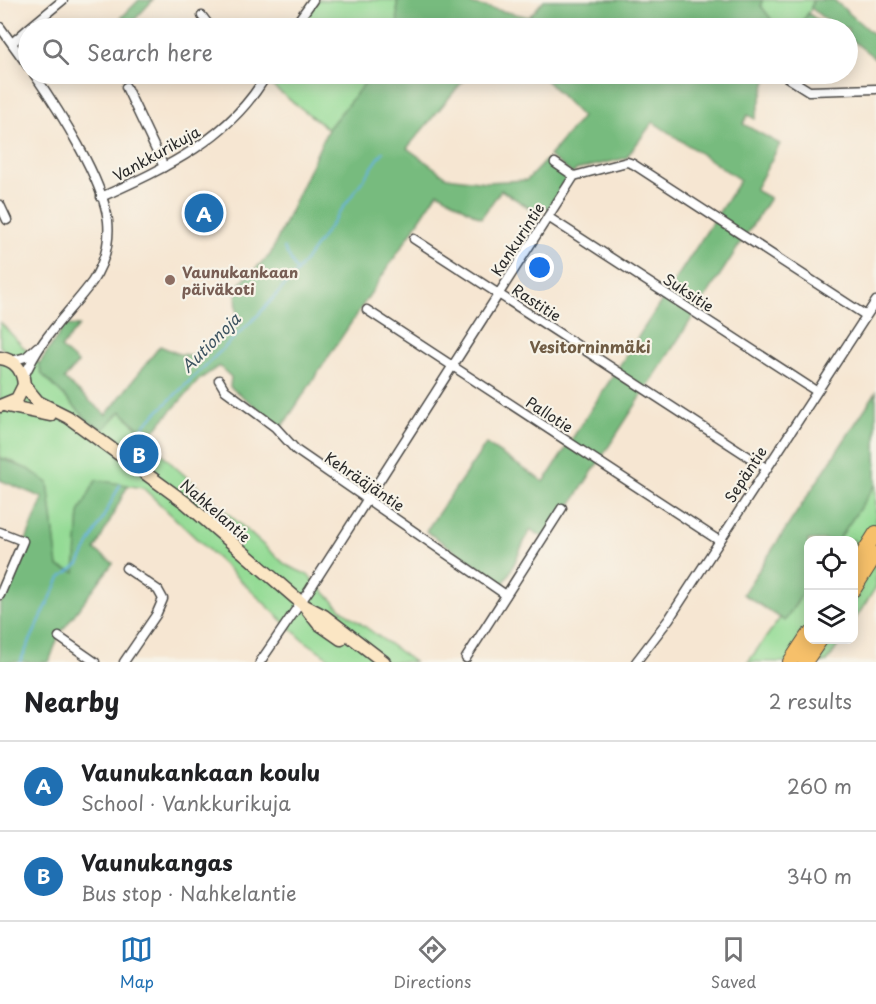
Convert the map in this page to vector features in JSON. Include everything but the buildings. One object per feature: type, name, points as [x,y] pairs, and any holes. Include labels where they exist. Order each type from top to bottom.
[{"type":"main road","name":"Nahkelantie","points":[[4,358],[21,370],[24,382],[38,402],[73,423],[186,502],[303,604],[318,623],[373,662]]},
{"type":"main road","points":[[4,406],[20,396],[24,382]]},
{"type":"main road","name":"Nahkelantie","points":[[4,406],[49,414],[73,423]]},
{"type":"main road","points":[[858,562],[876,533]]},
{"type":"main road","points":[[858,583],[876,554]]},
{"type":"main road","name":"Nahkelantie","points":[[303,604],[324,616],[384,662]]},
{"type":"main road","points":[[790,662],[804,641]]},
{"type":"main road","points":[[805,662],[817,644]]},
{"type":"street","points":[[42,18],[63,0]]},
{"type":"street","points":[[300,18],[314,0]]},
{"type":"street","points":[[0,27],[18,52]]},
{"type":"street","points":[[12,43],[18,38]]},
{"type":"street","points":[[4,358],[26,357],[40,344],[100,268],[108,243],[108,221],[85,160],[40,84]]},
{"type":"street","name":"Vankkurikuja","points":[[101,198],[164,167],[213,138],[235,116],[256,84]]},
{"type":"street","points":[[798,84],[810,91],[876,89]]},
{"type":"street","points":[[126,87],[164,167]]},
{"type":"street","points":[[555,163],[574,176],[627,162],[633,164],[866,315]]},
{"type":"street","name":"Kankurintie","points":[[260,662],[303,604],[366,498],[574,176]]},
{"type":"street","points":[[0,205],[7,220]]},
{"type":"street","name":"Suksitie","points":[[548,217],[816,391]]},
{"type":"street","name":"Rastitie","points":[[414,239],[766,468]]},
{"type":"street","name":"Sepäntie","points":[[636,662],[669,619],[718,540],[876,301]]},
{"type":"street","name":"Pallotie","points":[[367,310],[718,540]]},
{"type":"street","points":[[24,382],[40,344]]},
{"type":"street","name":"Kehrääjäntie","points":[[219,380],[225,390],[275,427],[296,450],[506,595]]},
{"type":"street","points":[[466,658],[562,508]]},
{"type":"street","points":[[0,532],[23,541],[0,595]]},
{"type":"street","points":[[124,662],[156,615],[163,599],[158,590],[126,568]]},
{"type":"street","points":[[59,638],[95,662]]},
{"type":"green space","points":[[139,0],[153,0],[136,18],[121,18]]},
{"type":"green space","points":[[318,0],[397,0],[398,18],[304,18]]},
{"type":"green space","points":[[397,0],[466,0],[471,4],[529,17],[544,0],[762,0],[761,6],[770,18],[398,18]]},
{"type":"green space","points":[[762,0],[813,0],[805,18],[770,18],[761,6]]},
{"type":"green space","points":[[813,0],[834,0],[854,18],[824,18],[811,8]]},
{"type":"green space","points":[[808,13],[815,18],[805,18]]},
{"type":"green space","points":[[858,21],[876,37],[876,59],[858,45]]},
{"type":"green space","points":[[270,84],[364,84],[328,129]]},
{"type":"green space","points":[[364,84],[461,84],[407,148],[447,177],[486,182],[527,180],[547,159],[571,176],[549,209],[544,207],[539,214],[501,190],[481,218],[438,192],[282,427],[230,387],[231,377],[219,366],[199,380],[148,437],[121,411],[103,430],[88,420],[42,374],[39,364],[65,325],[79,326],[61,348],[78,363],[64,379],[106,415],[160,346],[179,354],[192,355],[212,346],[237,316],[236,287],[270,255],[328,129]]},
{"type":"green space","points":[[550,84],[765,84],[755,119],[748,115],[743,124],[780,144],[755,190],[770,198],[548,540],[531,530],[503,584],[426,531],[486,444],[544,482],[740,180],[653,122],[626,158],[576,170],[573,174],[549,156],[582,117]]},
{"type":"green space","points":[[0,322],[39,364],[42,374],[88,420],[121,411],[173,465],[286,565],[308,575],[342,610],[414,662],[335,662],[302,639],[143,488],[96,480],[79,513],[76,573],[58,567],[48,483],[10,460],[0,458],[0,354],[7,353],[0,346]]},
{"type":"green space","points":[[876,392],[876,484],[841,536],[804,536],[804,591],[785,621],[743,594]]},
{"type":"green space","points":[[0,458],[30,470],[48,483],[58,567],[75,572],[79,513],[96,480],[128,485],[95,550],[113,563],[59,635],[49,662],[0,662],[0,606],[43,498],[0,480]]},
{"type":"green space","points":[[876,484],[876,587],[858,615],[858,536],[841,536]]},
{"type":"green space","points":[[804,591],[804,644],[839,644],[827,662],[748,662],[780,618],[785,620]]},
{"type":"waterway","name":"Autionoja","points":[[140,434],[145,424],[259,314],[297,272],[383,152]]},
{"type":"waterway","points":[[284,248],[297,272]]},
{"type":"waterway","name":"Autionoja","points":[[20,662],[60,578],[79,564],[120,485]]},
{"type":"place","name":"Vaunukankaan koulu","points":[[204,213]]},
{"type":"place","name":"Vaunukankaan päiväkoti","points":[[170,280]]},
{"type":"place","name":"Vaunukangas","points":[[139,454]]},
{"type":"district","name":"Vesitorninmäki","points":[[590,346]]}]
